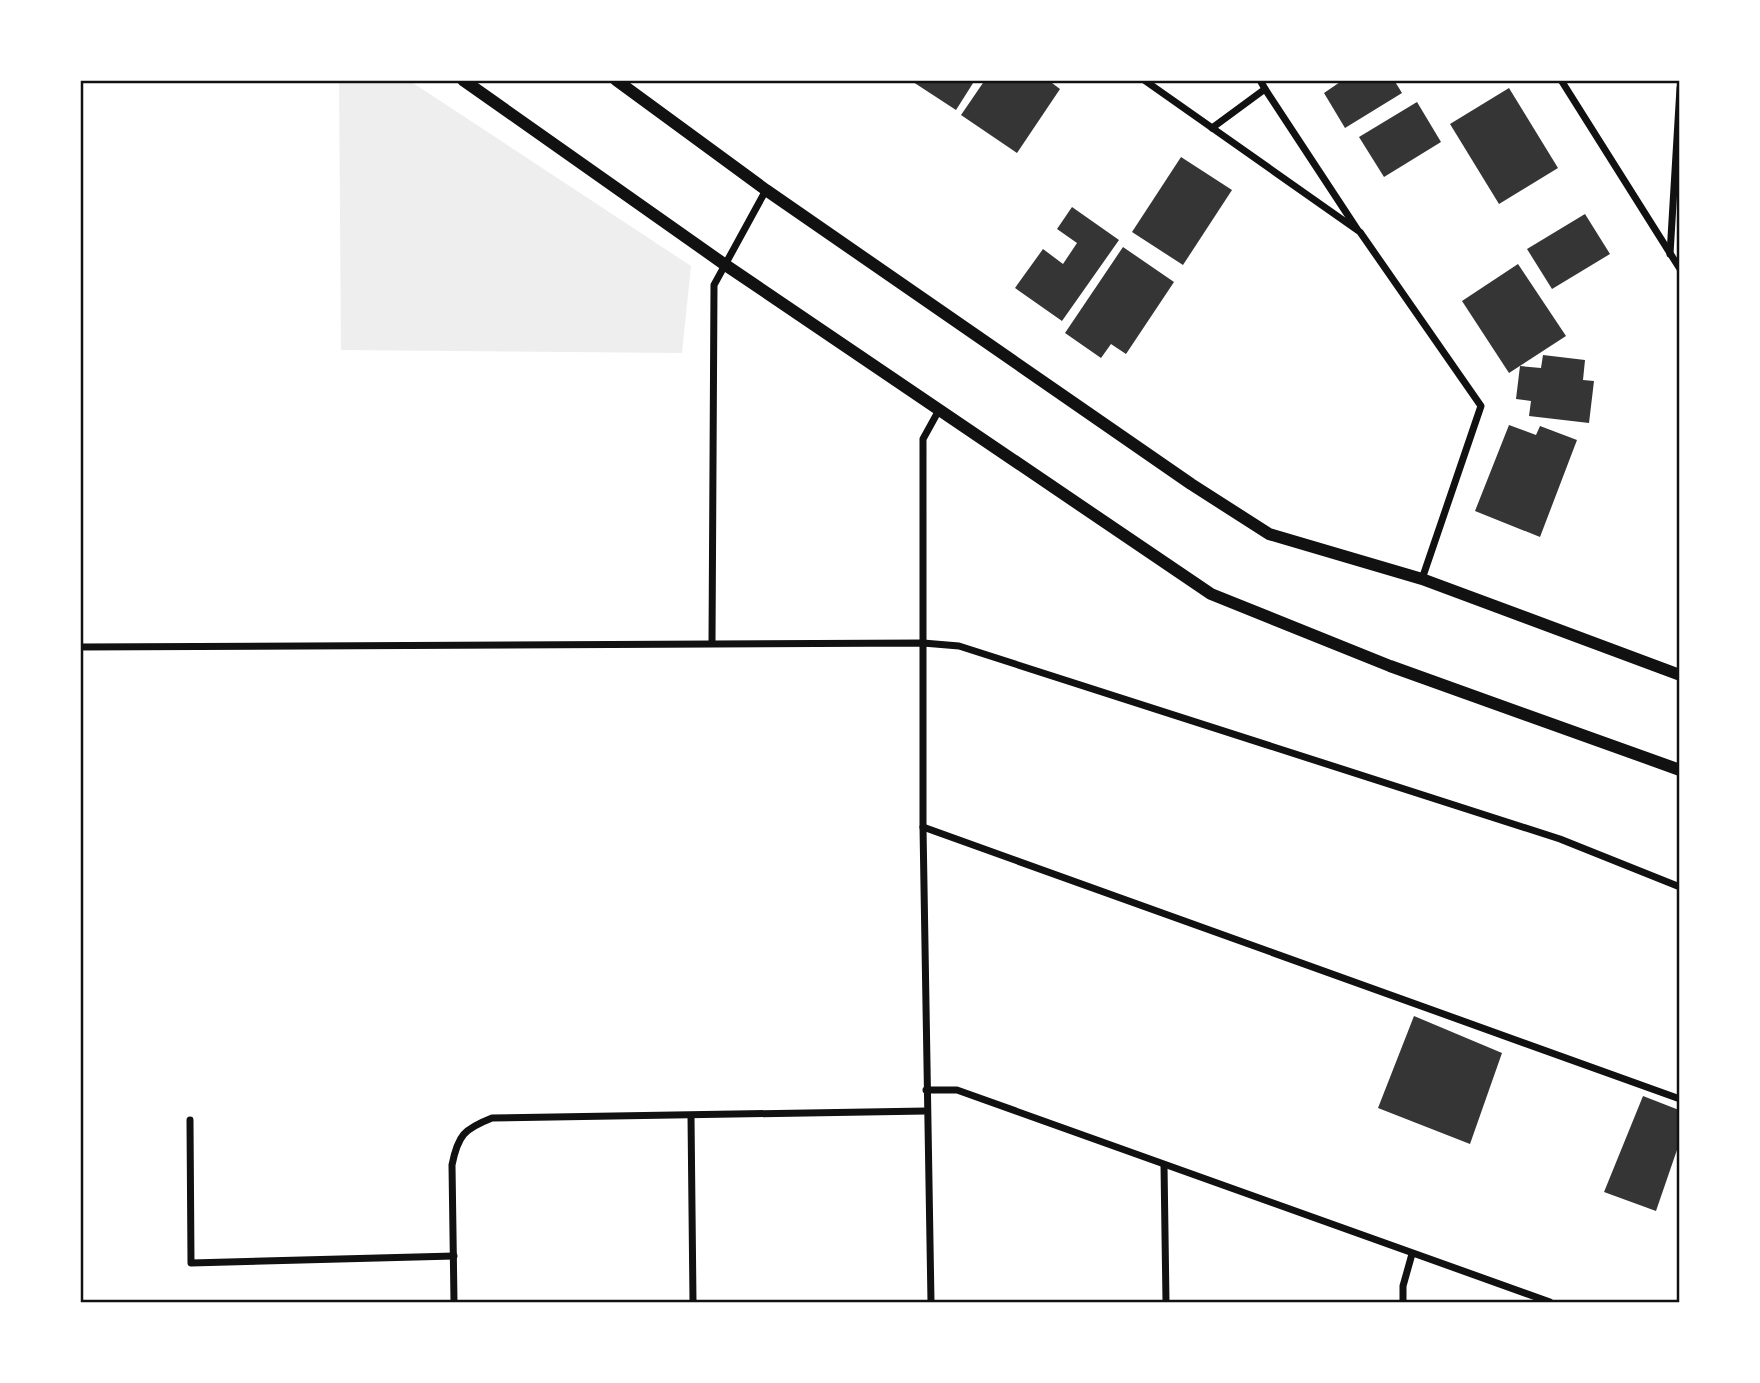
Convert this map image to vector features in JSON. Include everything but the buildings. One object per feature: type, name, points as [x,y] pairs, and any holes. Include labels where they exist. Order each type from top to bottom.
[{"type":"street","points":[[463,80],[724,264],[1210,594],[1390,666],[1679,770]]},
{"type":"street","points":[[616,80],[766,190],[1168,468],[1269,534],[1422,579],[1679,676]]},
{"type":"street","points":[[1144,80],[1360,232]]},
{"type":"street","points":[[1260,80],[1360,232],[1481,406],[1422,579]]},
{"type":"street","points":[[1561,80],[1679,269]]},
{"type":"street","points":[[1670,254],[1679,88]]},
{"type":"street","points":[[1212,128],[1265,89]]},
{"type":"street","points":[[712,643],[714,285],[766,190]]},
{"type":"street","points":[[930,1303],[923,827],[923,439],[939,410]]},
{"type":"street","points":[[80,647],[712,643],[923,643],[959,646],[1560,839],[1679,887]]},
{"type":"street","points":[[923,827],[1679,1099]]},
{"type":"street","points":[[926,1090],[957,1090],[1550,1303]]},
{"type":"street","points":[[454,1303],[452,1165],[456,1143],[470,1127],[492,1118],[926,1111]]},
{"type":"street","points":[[691,1116],[693,1303]]},
{"type":"street","points":[[190,1120],[191,1263],[454,1256]]},
{"type":"street","points":[[1164,1165],[1166,1303]]},
{"type":"street","points":[[1404,1303],[1403,1286],[1412,1254]]},
{"type":"shaded area","points":[[339,81],[410,81],[691,266],[682,353],[341,350]]}]
